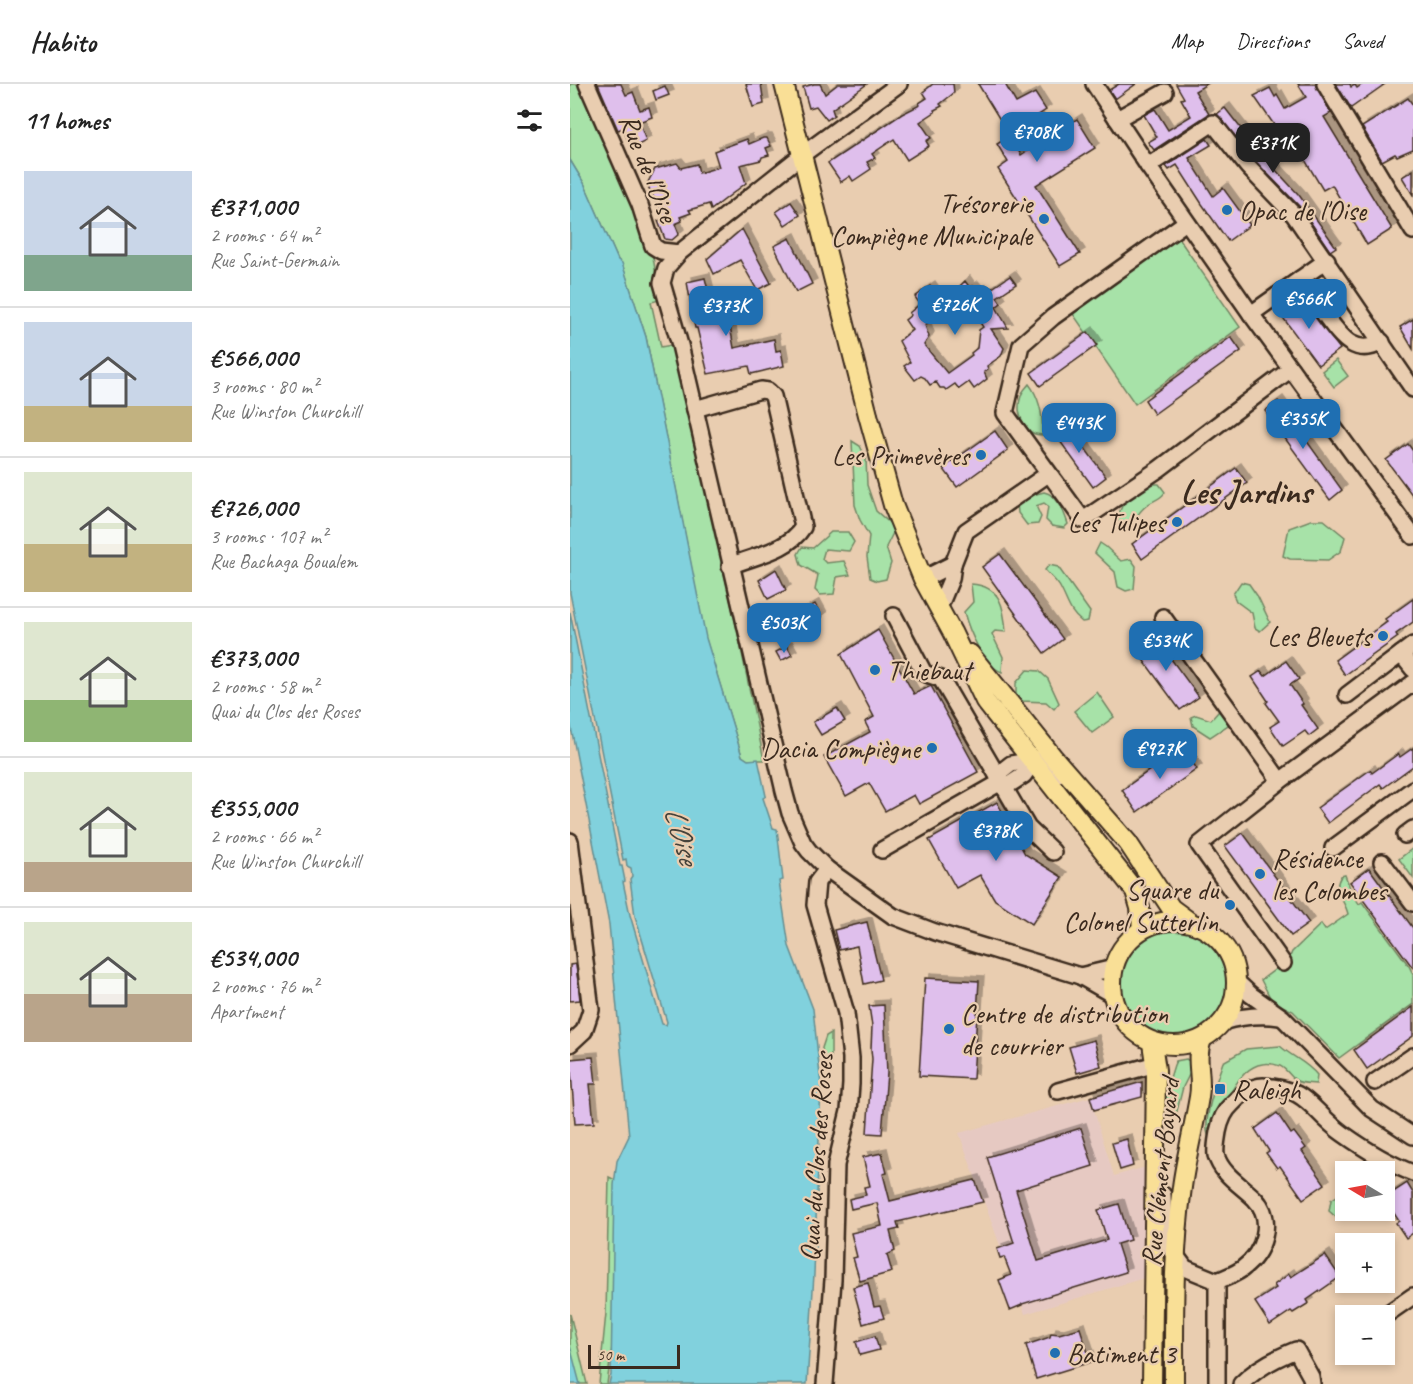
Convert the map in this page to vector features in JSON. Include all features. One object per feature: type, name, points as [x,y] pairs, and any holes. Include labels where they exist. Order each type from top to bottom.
[{"type":"main road","points":[[784,84],[893,505],[923,579],[952,632],[985,701],[1135,891],[1140,908],[1142,929]]},
{"type":"main road","points":[[952,632],[1077,785],[1128,843],[1171,908],[1216,936],[1226,949],[1233,964],[1236,981],[1232,1003],[1222,1022],[1202,1039],[1186,1043],[1152,1043],[1131,1027],[1119,1012],[1113,995],[1114,968],[1120,952],[1129,939],[1142,929],[1158,922],[1175,920],[1192,923]]},
{"type":"main road","name":"Rue Clément Bayard","points":[[1174,1384],[1175,1255],[1182,1186],[1200,1090],[1197,1051],[1202,1039]]},
{"type":"main road","name":"Rue Clément Bayard","points":[[1152,1043],[1156,1064],[1152,1384]]},
{"type":"street","name":"Rue de l'Oise","points":[[587,84],[640,205],[653,246],[661,251],[679,253]]},
{"type":"street","points":[[662,283],[666,268],[679,253],[802,155],[899,84]]},
{"type":"street","points":[[1094,84],[1186,222],[1413,536]]},
{"type":"street","points":[[1325,84],[1413,231]]},
{"type":"street","points":[[1117,119],[1166,92]]},
{"type":"street","points":[[1148,166],[1213,123],[1248,167],[1294,215],[1413,389]]},
{"type":"street","points":[[1186,222],[1053,317],[1021,345],[1005,413],[1048,474],[1083,520],[1159,469],[1292,369]]},
{"type":"street","points":[[653,246],[790,813],[803,843],[827,869],[892,915],[935,932],[1080,976],[1113,995]]},
{"type":"street","points":[[1251,314],[1327,261]]},
{"type":"street","points":[[1300,279],[1345,340],[1365,348],[1374,347],[1382,342]]},
{"type":"street","points":[[694,409],[761,390],[768,391],[773,396],[803,527],[798,535],[782,547],[730,566]]},
{"type":"street","points":[[939,608],[966,531],[1048,474]]},
{"type":"street","points":[[923,579],[953,564]]},
{"type":"street","points":[[894,616],[924,673],[941,679],[1028,828],[1053,852]]},
{"type":"street","points":[[1163,617],[1280,781]]},
{"type":"street","points":[[1347,695],[1407,649],[1413,669]]},
{"type":"street","points":[[1283,963],[1199,844],[1413,683]]},
{"type":"street","points":[[882,850],[1001,781],[1011,764],[1044,760],[1059,775],[1077,785]]},
{"type":"street","points":[[1333,848],[1413,789]]},
{"type":"street","points":[[570,841],[591,1010],[584,1031],[570,1044]]},
{"type":"street","points":[[1382,862],[1413,903]]},
{"type":"street","name":"Quai du Clos des Roses","points":[[825,1384],[833,1280],[836,1165],[849,1111],[851,1084],[851,1058],[846,1013],[814,905],[818,882],[827,869]]},
{"type":"street","points":[[1080,976],[1114,968]]},
{"type":"street","points":[[1236,981],[1282,1017],[1372,1109],[1413,1136]]},
{"type":"street","points":[[1222,1022],[1262,1014],[1282,1017]]},
{"type":"street","points":[[1375,1082],[1413,1056]]},
{"type":"street","points":[[1058,1091],[1156,1064]]},
{"type":"street","points":[[1156,1150],[1162,1161],[1164,1236],[1185,1268],[1217,1281],[1241,1270],[1251,1261],[1260,1249],[1265,1236],[1266,1223],[1262,1208],[1230,1177],[1216,1156],[1220,1123],[1229,1106],[1243,1094],[1258,1086],[1283,1088],[1306,1098],[1341,1132],[1398,1167],[1413,1173]]},
{"type":"street","points":[[1217,1281],[1217,1384]]},
{"type":"street","points":[[1395,1308],[1413,1296]]},
{"type":"street","points":[[1241,1384],[1251,1373],[1278,1357],[1296,1350],[1311,1377],[1312,1384]]},
{"type":"shaded area","points":[[1090,1097],[1114,1176],[1146,1167],[1144,1278],[1025,1314],[959,1133]]},
{"type":"green space","points":[[570,84],[582,84],[652,253],[660,300],[651,302],[661,347],[672,345],[737,629],[764,760],[748,760],[742,756],[700,620],[646,337],[622,264],[618,260],[584,183],[570,160]]},
{"type":"green space","points":[[1177,236],[1240,327],[1135,404],[1071,311]]},
{"type":"green space","points":[[1336,360],[1348,376],[1334,387],[1322,371]]},
{"type":"green space","points":[[1029,384],[1040,408],[1043,435],[1031,432],[1020,416],[1019,402],[1023,391]]},
{"type":"green space","points":[[852,441],[860,446],[866,458],[867,485],[876,511],[893,526],[894,531],[886,547],[891,563],[886,579],[877,581],[870,578],[867,557],[869,536],[855,505]]},
{"type":"green space","points":[[1148,484],[1159,484],[1165,492],[1146,506],[1125,527],[1116,520],[1126,497]]},
{"type":"green space","points":[[1044,492],[1053,497],[1065,514],[1068,524],[1064,528],[1052,526],[1046,520],[1048,506],[1044,503],[1036,506],[1041,517],[1038,524],[1027,525],[1018,513],[1017,503],[1025,497]]},
{"type":"green space","points":[[1311,520],[1324,520],[1345,537],[1341,551],[1328,560],[1290,559],[1283,556],[1289,528]]},
{"type":"green space","points":[[831,532],[848,532],[854,542],[849,551],[825,549],[822,559],[826,563],[844,561],[850,575],[837,577],[834,594],[820,595],[815,590],[818,575],[801,565],[798,554],[802,547],[813,548]]},
{"type":"green space","points":[[1100,543],[1121,561],[1131,559],[1136,566],[1134,589],[1126,591],[1118,587],[1115,572],[1095,553]]},
{"type":"green space","points":[[1049,565],[1058,567],[1090,612],[1088,621],[1082,622],[1071,611],[1060,586],[1045,570]]},
{"type":"green space","points":[[1241,582],[1249,584],[1270,622],[1260,631],[1255,628],[1252,613],[1236,601],[1233,594]]},
{"type":"green space","points":[[971,584],[995,593],[1002,606],[1006,632],[995,631],[992,634],[1003,657],[1002,672],[983,655],[966,620],[964,612],[973,602]]},
{"type":"green space","points":[[1027,670],[1039,671],[1048,679],[1059,703],[1054,709],[1046,702],[1021,701],[1016,696],[1016,683]]},
{"type":"green space","points":[[1097,692],[1114,717],[1092,733],[1074,711]]},
{"type":"green space","points":[[1219,711],[1228,715],[1228,725],[1210,737],[1193,726],[1191,717],[1196,715],[1211,720]]},
{"type":"green space","points":[[1413,848],[1413,878],[1399,859]]},
{"type":"green space","points":[[1345,875],[1359,904],[1362,902],[1409,966],[1413,974],[1413,1004],[1339,1058],[1293,1011],[1272,1001],[1261,980],[1289,959],[1292,952],[1321,924],[1325,930],[1348,914],[1337,887],[1341,876]]},
{"type":"green space","points":[[1174,930],[1195,934],[1212,946],[1224,963],[1228,984],[1224,1005],[1212,1022],[1195,1034],[1174,1038],[1153,1034],[1136,1022],[1124,1005],[1120,984],[1124,963],[1136,946],[1153,934]]},
{"type":"green space","points":[[831,1033],[831,1057],[824,1062],[822,1048],[826,1036]]},
{"type":"green space","points":[[1280,1046],[1313,1070],[1317,1075],[1316,1084],[1297,1081],[1280,1066],[1265,1064],[1253,1067],[1233,1088],[1226,1102],[1213,1144],[1208,1136],[1207,1123],[1212,1096],[1223,1062],[1246,1049]]},
{"type":"green space","points":[[1186,1059],[1193,1067],[1183,1087],[1176,1115],[1168,1108],[1165,1094],[1176,1061]]},
{"type":"green space","points":[[609,1177],[617,1181],[615,1324],[607,1384],[599,1384],[606,1313]]},
{"type":"green space","points":[[1335,1197],[1335,1216],[1329,1211],[1331,1200]]},
{"type":"green space","points":[[570,1314],[587,1384],[578,1384],[570,1357]]},
{"type":"water","name":"L'Oise","points":[[570,160],[584,183],[618,260],[622,263],[646,337],[706,638],[742,756],[748,760],[758,759],[766,796],[763,798],[773,828],[777,829],[783,880],[779,881],[789,946],[813,1009],[821,1085],[814,1274],[807,1384],[609,1384],[614,1185],[617,1161],[629,1136],[609,924],[570,722],[570,612],[630,915],[662,1024],[666,1025],[667,1022],[635,916],[630,879],[631,868],[627,866],[626,859],[623,860],[570,593]]},
{"type":"water","points":[[570,1346],[580,1384],[570,1384]]},
{"type":"building","points":[[598,84],[621,84],[626,95],[633,92],[640,110],[649,107],[652,117],[639,122],[646,141],[636,146],[633,140],[629,142],[623,128],[618,130]]},
{"type":"building","points":[[746,84],[761,84],[764,104],[753,107]]},
{"type":"building","points":[[820,84],[825,94],[838,84],[867,84],[832,109],[834,115],[827,120],[816,106],[809,108],[803,87]]},
{"type":"building","points":[[933,84],[953,84],[954,93],[940,104],[942,106],[934,110],[935,112],[920,122],[931,138],[926,141],[929,146],[907,160],[894,139],[872,154],[875,158],[867,162],[871,169],[853,181],[850,176],[841,182],[828,163],[902,114],[920,105],[919,103],[927,98],[923,92]]},
{"type":"building","name":"Trésorerie Compiègne Municipale","points":[[978,84],[1005,84],[1016,103],[1035,93],[1046,110],[1037,116],[1049,137],[1077,119],[1095,148],[1036,185],[1080,254],[1060,266],[998,169],[1008,162],[997,144],[1010,136]],"holes":[[[1029,124],[1040,142],[1021,155],[1010,136]]]},
{"type":"building","points":[[1119,84],[1136,84],[1115,99],[1109,90]]},
{"type":"building","points":[[1176,84],[1207,84],[1195,91],[1209,114],[1154,150],[1148,142],[1157,137],[1144,115],[1155,109],[1168,130],[1191,116],[1181,99],[1184,98]]},
{"type":"building","points":[[1298,84],[1315,84],[1331,113],[1324,117],[1392,229],[1367,245],[1332,185],[1323,190],[1292,138],[1286,142],[1254,96],[1270,88],[1285,109],[1306,97]]},
{"type":"building","points":[[1336,84],[1350,84],[1351,87],[1355,85],[1357,88],[1363,84],[1385,84],[1351,108]]},
{"type":"building","points":[[665,86],[669,95],[656,100],[653,91]]},
{"type":"building","points":[[1408,98],[1413,105],[1413,149],[1397,156],[1395,154],[1382,161],[1362,127]]},
{"type":"building","points":[[1225,108],[1260,153],[1299,195],[1336,247],[1330,251],[1301,208],[1255,161],[1217,114]]},
{"type":"building","points":[[767,138],[771,146],[766,148],[769,155],[762,157],[761,160],[740,165],[746,183],[711,210],[709,204],[689,210],[691,213],[680,217],[682,221],[675,224],[679,234],[672,240],[665,239],[658,221],[664,219],[647,184],[655,169],[677,163],[681,168],[697,164],[699,173],[719,167],[714,151],[747,139],[749,144]]},
{"type":"building","points":[[1207,139],[1211,145],[1189,158],[1213,196],[1223,188],[1250,225],[1228,241],[1177,165],[1169,170],[1166,166]]},
{"type":"building","points":[[1413,170],[1413,195],[1402,177]]},
{"type":"building","points":[[791,202],[800,215],[785,225],[776,212]]},
{"type":"building","points":[[742,229],[771,283],[757,290],[740,260],[714,274],[707,259]]},
{"type":"building","points":[[790,238],[812,284],[796,292],[774,246]]},
{"type":"building","points":[[1010,276],[1016,284],[997,297],[1001,303],[996,307],[1008,328],[991,329],[1004,348],[1001,356],[987,366],[988,369],[984,372],[987,379],[974,389],[969,382],[959,389],[955,384],[946,390],[940,388],[936,382],[930,385],[921,376],[915,380],[904,366],[910,362],[899,341],[912,330],[905,320],[911,315],[909,313],[920,304],[915,297],[930,286],[939,299],[942,296],[943,298],[952,294],[965,281],[970,288],[973,286],[978,292],[981,289],[985,293]],"holes":[[[966,301],[983,327],[979,330],[977,348],[971,353],[972,355],[947,373],[924,345],[929,337],[925,325],[945,311],[947,313],[953,307],[956,309]]]},
{"type":"building","points":[[705,278],[712,307],[726,304],[734,348],[774,339],[776,351],[781,350],[784,366],[751,374],[749,366],[708,374],[697,328],[695,328],[687,282]]},
{"type":"building","points":[[1299,295],[1340,349],[1318,365],[1278,311]]},
{"type":"building","points":[[1413,319],[1413,349],[1400,327]]},
{"type":"building","points":[[1088,332],[1097,345],[1040,386],[1031,373]]},
{"type":"building","points":[[1231,337],[1241,351],[1154,414],[1145,400]]},
{"type":"building","points":[[1278,401],[1342,490],[1330,500],[1265,411]]},
{"type":"building","name":"Les Primevères","points":[[1065,421],[1106,477],[1093,487],[1052,430]]},
{"type":"building","name":"Les Primevères","points":[[995,431],[1008,450],[957,487],[943,468]]},
{"type":"building","points":[[1408,444],[1413,451],[1413,496],[1386,460]]},
{"type":"building","name":"Les Tulipes","points":[[1236,468],[1247,483],[1142,559],[1132,544]]},
{"type":"building","points":[[1000,554],[1063,639],[1044,653],[982,567]]},
{"type":"building","points":[[776,569],[786,590],[768,599],[759,580]]},
{"type":"building","name":"Les Bleuets","points":[[1413,599],[1413,622],[1396,634],[1398,637],[1345,675],[1335,660],[1387,622],[1385,619]]},
{"type":"building","points":[[815,604],[822,617],[799,630],[792,617]]},
{"type":"building","points":[[878,630],[914,694],[931,686],[978,772],[919,804],[914,795],[885,811],[869,783],[846,796],[824,757],[870,732],[865,722],[874,717],[841,654]]},
{"type":"building","points":[[1152,633],[1199,697],[1180,710],[1133,646]]},
{"type":"building","points":[[787,646],[792,655],[781,661],[776,652]]},
{"type":"building","points":[[1286,661],[1299,679],[1290,685],[1318,729],[1309,736],[1305,731],[1283,746],[1270,727],[1279,721],[1252,677],[1261,671],[1265,676]]},
{"type":"building","points":[[837,708],[845,721],[821,735],[813,722]]},
{"type":"building","points":[[1182,747],[1197,769],[1137,812],[1122,790]]},
{"type":"building","points":[[1413,748],[1413,766],[1383,788],[1380,784],[1328,823],[1317,808],[1370,770],[1372,773],[1398,754],[1400,757]]},
{"type":"building","points":[[997,802],[1025,854],[1062,877],[1032,924],[995,900],[980,875],[956,888],[929,840]]},
{"type":"building","name":"Résidence les Colombes","points":[[1243,833],[1309,923],[1291,936],[1225,846]]},
{"type":"building","points":[[1369,868],[1413,928],[1413,968],[1350,882]]},
{"type":"building","points":[[867,922],[881,980],[864,984],[857,946],[839,950],[834,930]]},
{"type":"building","points":[[576,964],[580,1000],[570,1001],[570,965]]},
{"type":"building","name":"Centre de distribution de courrier","points":[[925,978],[979,981],[973,1079],[919,1076]]},
{"type":"building","points":[[884,1005],[887,1073],[882,1134],[867,1133],[872,1059],[872,1026],[869,1006]]},
{"type":"building","points":[[1413,1007],[1413,1036],[1367,1069],[1354,1050]]},
{"type":"building","points":[[1094,1040],[1101,1066],[1077,1073],[1069,1047]]},
{"type":"building","points":[[593,1057],[596,1084],[590,1084],[594,1123],[575,1124],[570,1059]]},
{"type":"building","points":[[1142,1082],[1142,1097],[1094,1110],[1090,1097]]},
{"type":"building","points":[[1277,1113],[1291,1134],[1294,1132],[1306,1148],[1302,1151],[1325,1184],[1303,1199],[1280,1166],[1277,1168],[1266,1153],[1269,1151],[1255,1129]]},
{"type":"building","points":[[1081,1128],[1093,1166],[1016,1190],[1038,1261],[1107,1240],[1098,1210],[1119,1204],[1130,1240],[1117,1244],[1126,1272],[1022,1304],[1010,1310],[999,1280],[1011,1275],[1004,1257],[1000,1258],[997,1249],[1014,1243],[987,1157]]},
{"type":"building","points":[[1127,1139],[1133,1166],[1120,1170],[1112,1143]]},
{"type":"building","points":[[882,1153],[887,1173],[883,1174],[890,1201],[975,1180],[983,1202],[897,1222],[899,1229],[890,1231],[895,1251],[887,1255],[892,1272],[860,1281],[853,1258],[857,1257],[851,1233],[882,1226],[877,1203],[851,1209],[849,1199],[866,1195],[864,1187],[870,1186],[863,1157]]},
{"type":"building","points":[[1407,1183],[1413,1193],[1413,1233],[1406,1238],[1396,1223],[1399,1221],[1395,1215],[1395,1191]]},
{"type":"building","points":[[1325,1255],[1335,1270],[1335,1280],[1307,1300],[1309,1303],[1293,1313],[1291,1311],[1270,1325],[1255,1302],[1276,1288],[1274,1285],[1289,1274],[1291,1277]]},
{"type":"building","points":[[868,1283],[874,1307],[880,1306],[884,1318],[863,1324],[853,1287]]},
{"type":"building","name":"Batiment 3","points":[[1080,1328],[1091,1362],[1036,1379],[1026,1345],[1050,1337],[1051,1333],[1059,1334]]},
{"type":"building","points":[[875,1336],[879,1350],[860,1355],[856,1342]]},
{"type":"place","name":"Opac de l'Oise","points":[[1227,210]]},
{"type":"place","name":"Trésorerie Compiègne Municipale","points":[[1044,219]]},
{"type":"place","name":"Les Primevères","points":[[981,455]]},
{"type":"place","name":"Les Tulipes","points":[[1177,522]]},
{"type":"place","name":"Les Bleuets","points":[[1383,636]]},
{"type":"place","name":"Thiebaut","points":[[875,670]]},
{"type":"place","name":"Dacia Compiègne","points":[[932,748]]},
{"type":"place","name":"Résidence les Colombes","points":[[1260,874]]},
{"type":"place","name":"Square du Colonel Sutterlin","points":[[1230,905]]},
{"type":"place","name":"Centre de distribution de courrier","points":[[949,1029]]},
{"type":"place","name":"Raleigh","points":[[1220,1089]]},
{"type":"place","name":"Batiment 3","points":[[1055,1353]]},
{"type":"district","name":"Les Jardins","points":[[1246,491]]}]
